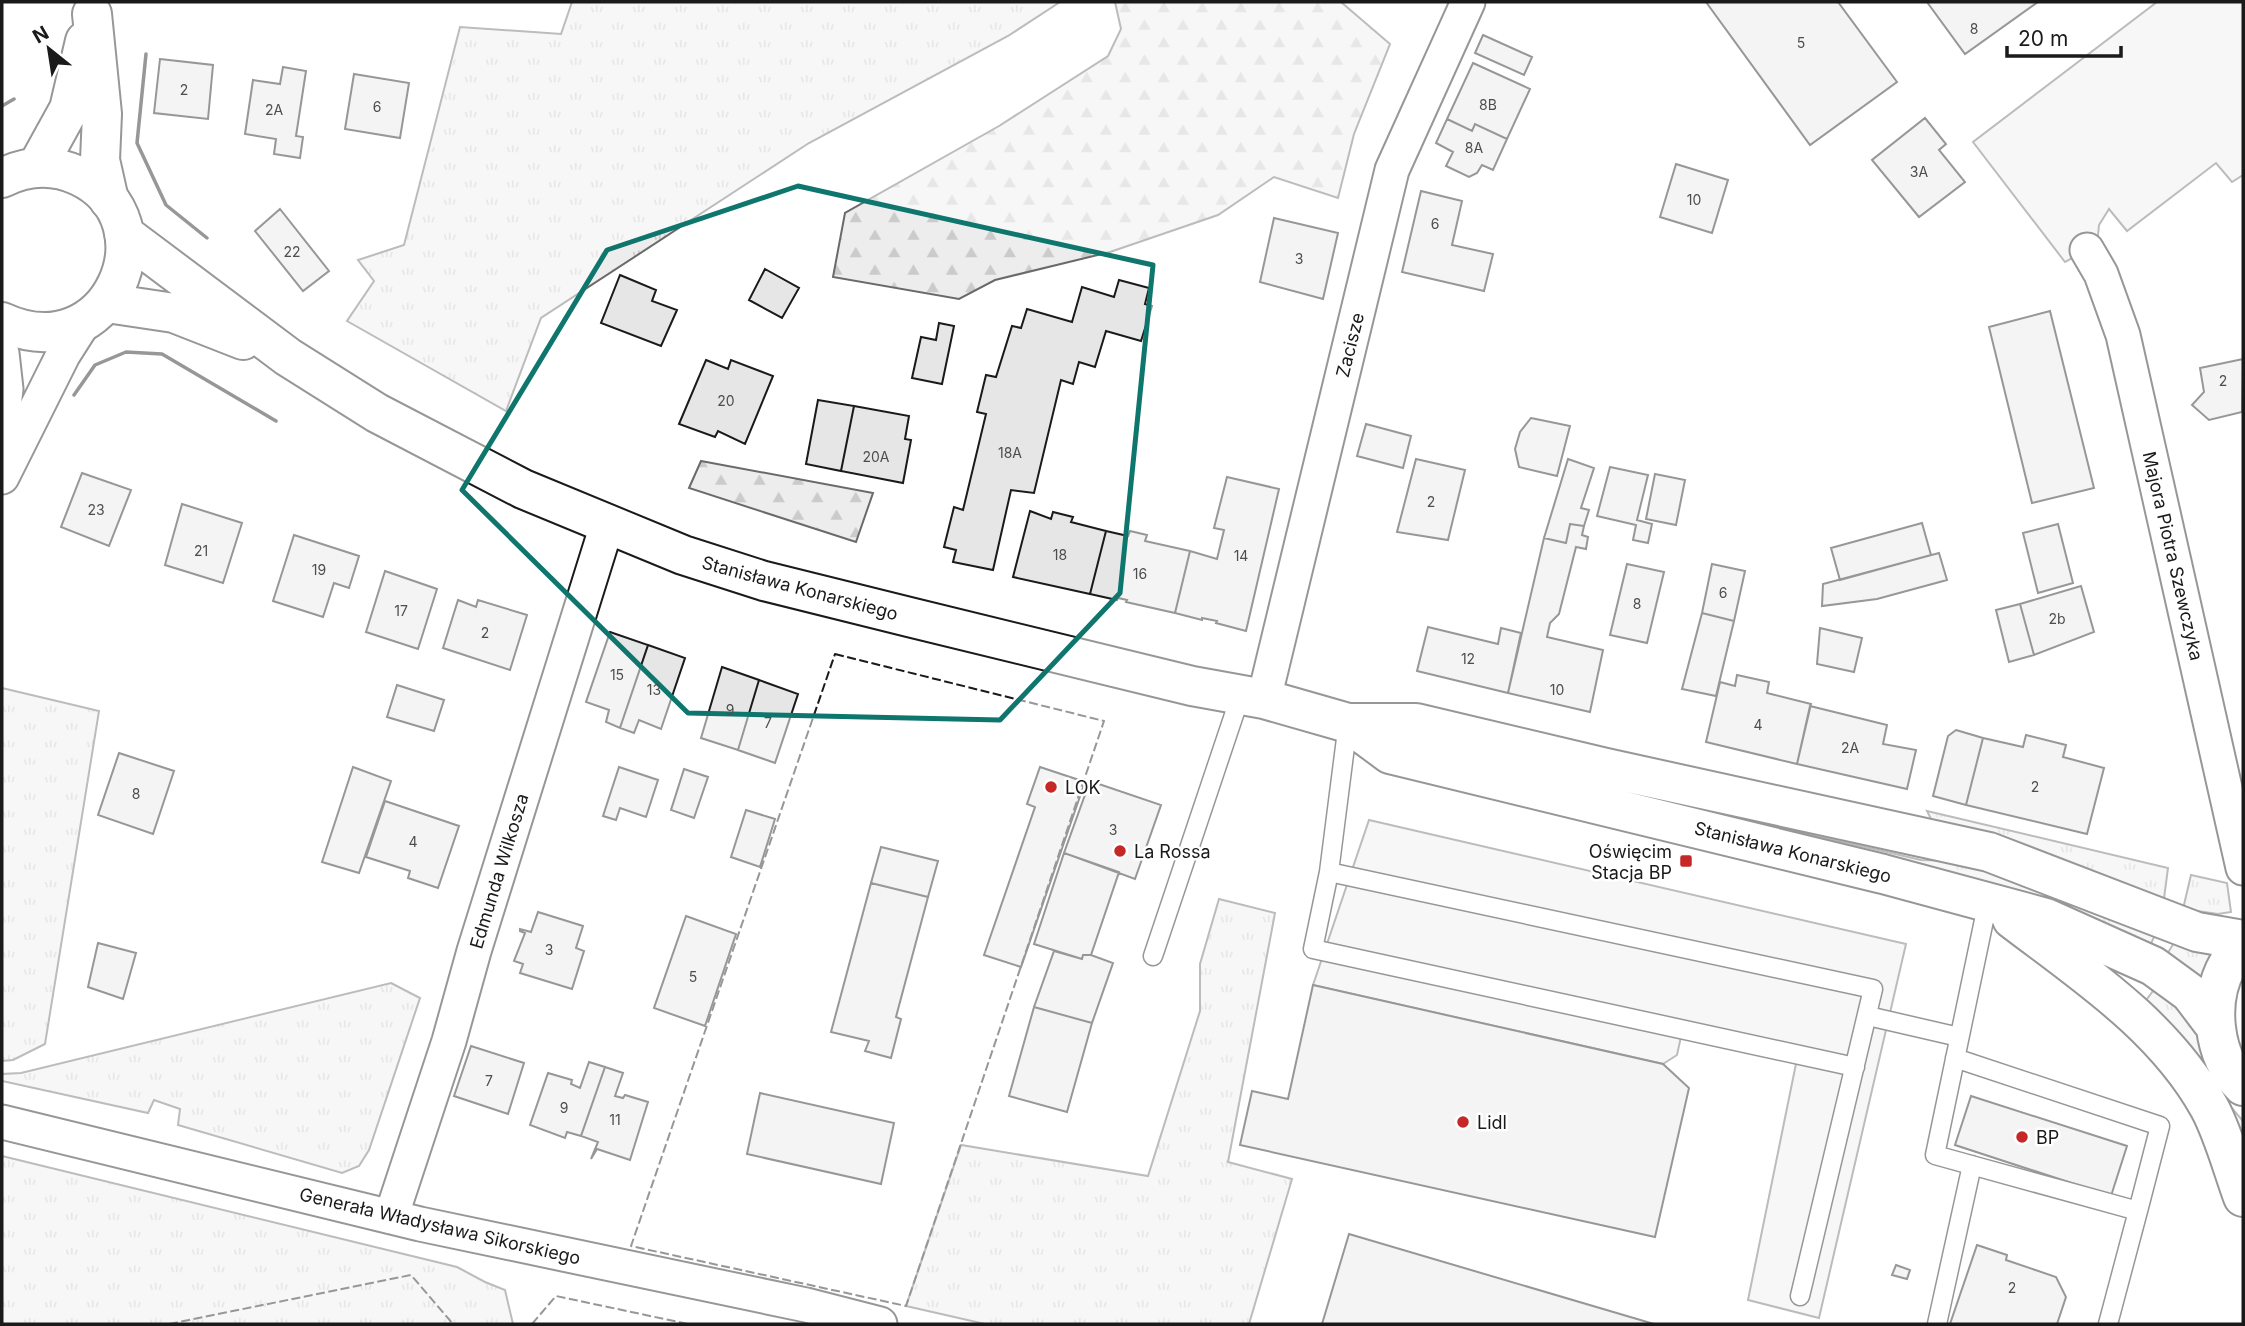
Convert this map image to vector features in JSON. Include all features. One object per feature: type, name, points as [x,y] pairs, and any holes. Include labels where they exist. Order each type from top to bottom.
[{"type":"main road","points":[[37,167],[69,109],[93,8]]},
{"type":"main road","points":[[93,8],[102,114],[100,160],[125,258],[119,282],[95,312]]},
{"type":"main road","name":"Stanisława Konarskiego","points":[[2,178],[16,171],[37,167],[64,169],[89,181],[116,217],[288,357],[445,450],[523,489],[683,555],[764,581],[1192,686],[1253,696],[1348,723],[1416,723],[1606,768],[1989,852],[2197,932],[2243,941]]},
{"type":"main road","name":"Stanisława Konarskiego","points":[[2,323],[18,330],[41,334],[63,331],[95,312],[174,313],[288,357]]},
{"type":"main road","name":"Stanisława Konarskiego","points":[[1348,723],[1391,754],[1434,767],[1811,856],[2046,918],[2153,966],[2190,993],[2215,1026]]},
{"type":"main road","points":[[1988,901],[2124,1005],[2168,1048],[2210,1107],[2243,1197]]},
{"type":"main road","points":[[2243,941],[2226,965],[2216,995],[2215,1026],[2223,1055],[2243,1086]]},
{"type":"street","name":"Zacisze","points":[[1253,696],[1392,170],[1468,2]]},
{"type":"street","name":"Majora Piotra Szewczyka","points":[[2087,250],[2101,274],[2123,335],[2243,868]]},
{"type":"street","points":[[2,477],[63,355],[95,312]]},
{"type":"street","points":[[2,353],[6,390],[2,425]]},
{"type":"street","name":"Edmunda Wilkosza","points":[[391,1217],[449,1041],[478,938],[607,525]]},
{"type":"street","name":"Generała Władysława Sikorskiego","points":[[2,1122],[391,1217],[806,1305],[880,1324]]},
{"type":"lane","points":[[1153,956],[1253,696]]},
{"type":"lane","points":[[1348,723],[1329,872],[1313,948],[1855,1067]]},
{"type":"lane","points":[[1329,872],[1873,989],[1800,1296]]},
{"type":"lane","points":[[1988,901],[1935,1155],[2138,1211]]},
{"type":"lane","points":[[1868,1016],[1959,1037]]},
{"type":"lane","points":[[1955,1058],[2160,1126],[2108,1324]]},
{"type":"lane","points":[[1937,1324],[1972,1165]]},
{"type":"highlighted area","points":[[798,186],[1153,265],[1120,593],[1000,720],[688,713],[462,490],[607,250]]},
{"type":"green space","points":[[572,2],[1060,2],[1008,36],[809,143],[541,318],[506,411],[347,321],[374,281],[358,260],[404,245],[460,27],[561,34]]},
{"type":"green space","points":[[1115,2],[1341,2],[1390,44],[1354,134],[1338,198],[1274,177],[1218,215],[1110,252],[995,280],[959,299],[833,277],[845,213],[999,126],[1108,56],[1121,29]]},
{"type":"green space","points":[[701,461],[873,493],[856,542],[689,488]]},
{"type":"green space","points":[[2,688],[99,711],[45,1044],[13,1060],[2,1061]]},
{"type":"green space","points":[[1552,774],[1921,860],[1959,861],[2155,935],[2148,950]]},
{"type":"green space","points":[[1927,811],[2168,868],[2163,906],[1934,825]]},
{"type":"green space","points":[[2191,875],[2227,883],[2231,912],[2218,914],[2183,909]]},
{"type":"green space","points":[[1219,899],[1275,913],[1228,1162],[1292,1179],[1249,1324],[985,1324],[906,1306],[961,1145],[1148,1176],[1200,1011],[1200,964]]},
{"type":"green space","points":[[2175,941],[2215,949],[2202,986],[2166,956]]},
{"type":"green space","points":[[391,983],[420,998],[369,1150],[359,1166],[342,1173],[178,1125],[180,1109],[154,1100],[148,1113],[2,1081],[2,1074],[21,1073]]},
{"type":"green space","points":[[2159,983],[2197,1035],[2206,1069],[2220,1094],[2243,1121],[2243,1159],[2144,1003]]},
{"type":"green space","points":[[2,1156],[457,1267],[505,1290],[513,1324],[2,1324]]},
{"type":"shaded area","points":[[2157,2],[2243,2],[2243,175],[2232,182],[2216,163],[2127,231],[2109,209],[2099,225],[2097,245],[2065,262],[1973,142]]},
{"type":"shaded area","points":[[1369,820],[1906,944],[1819,1318],[1748,1300],[1799,1049],[1684,1023],[1677,1055],[1663,1064],[1313,985]]},
{"type":"building","points":[[1706,2],[1838,2],[1897,82],[1810,145]]},
{"type":"building","points":[[1927,2],[2038,2],[1965,54]]},
{"type":"building","points":[[1483,35],[1532,57],[1524,75],[1475,53]]},
{"type":"building","points":[[160,59],[213,65],[208,119],[154,113]]},
{"type":"building","points":[[1473,63],[1530,89],[1507,139],[1475,124],[1472,131],[1447,119]]},
{"type":"building","points":[[283,67],[306,71],[296,136],[303,137],[300,158],[274,154],[276,139],[245,134],[253,80],[280,84]]},
{"type":"building","points":[[354,74],[409,83],[400,138],[345,129]]},
{"type":"building","points":[[1925,118],[1946,144],[1939,150],[1965,182],[1919,217],[1872,160]]},
{"type":"building","points":[[1447,119],[1472,131],[1475,124],[1507,139],[1493,170],[1482,165],[1477,173],[1469,177],[1446,166],[1453,152],[1436,143]]},
{"type":"building","points":[[1676,164],[1728,180],[1712,233],[1660,217]]},
{"type":"building","points":[[1421,191],[1462,201],[1452,245],[1493,254],[1484,291],[1402,272]]},
{"type":"building","points":[[280,209],[329,271],[303,291],[255,231]]},
{"type":"building","points":[[1274,218],[1338,233],[1323,299],[1260,282]]},
{"type":"building","points":[[765,269],[799,288],[782,318],[749,300]]},
{"type":"building","points":[[620,275],[656,290],[652,301],[677,310],[661,346],[601,323]]},
{"type":"building","points":[[1119,280],[1149,288],[1145,304],[1152,306],[1141,341],[1106,331],[1095,367],[1079,362],[1073,384],[1061,380],[1034,493],[1011,490],[993,570],[953,562],[956,550],[944,547],[954,507],[963,510],[986,414],[977,412],[986,375],[996,377],[1012,326],[1021,328],[1027,309],[1072,322],[1082,287],[1114,297]]},
{"type":"building","points":[[2050,311],[2094,488],[2032,503],[1989,327]]},
{"type":"building","points":[[939,323],[954,326],[942,384],[912,378],[921,337],[936,340]]},
{"type":"building","points":[[2243,359],[2242,412],[2209,420],[2192,405],[2204,392],[2200,368]]},
{"type":"building","points":[[706,360],[728,369],[731,360],[773,376],[745,444],[718,431],[715,437],[679,424]]},
{"type":"building","points":[[818,400],[854,406],[841,471],[806,464]]},
{"type":"building","points":[[854,406],[909,416],[905,439],[911,440],[903,483],[841,471]]},
{"type":"building","points":[[1531,418],[1570,426],[1557,476],[1519,467],[1515,449],[1520,432]]},
{"type":"building","points":[[1366,424],[1411,436],[1403,468],[1357,456]]},
{"type":"building","points":[[1416,459],[1465,470],[1448,540],[1397,532]]},
{"type":"building","points":[[1568,459],[1594,468],[1581,508],[1589,510],[1584,526],[1570,524],[1566,543],[1544,538]]},
{"type":"building","points":[[1610,467],[1648,475],[1637,520],[1652,524],[1648,543],[1633,540],[1636,525],[1597,516]]},
{"type":"building","points":[[82,473],[131,490],[109,546],[61,527]]},
{"type":"building","points":[[1655,474],[1685,480],[1676,525],[1646,519]]},
{"type":"building","points":[[1227,477],[1279,489],[1246,631],[1216,623],[1217,621],[1175,613],[1190,551],[1217,559],[1224,530],[1214,528]]},
{"type":"building","points":[[182,504],[242,523],[223,583],[165,565]]},
{"type":"building","points":[[1030,511],[1051,519],[1053,512],[1073,517],[1071,522],[1106,531],[1090,594],[1013,577]]},
{"type":"building","points":[[1922,523],[1931,555],[1840,580],[1831,548]]},
{"type":"building","points":[[1570,524],[1584,526],[1582,535],[1588,537],[1586,549],[1576,547],[1559,614],[1550,623],[1547,637],[1603,650],[1590,712],[1508,693],[1544,538],[1566,543]]},
{"type":"building","points":[[2058,524],[2073,583],[2038,593],[2023,533]]},
{"type":"building","points":[[1106,531],[1128,536],[1130,531],[1147,535],[1145,541],[1190,551],[1175,613],[1126,602],[1127,600],[1090,594]]},
{"type":"building","points":[[294,535],[359,556],[349,588],[334,583],[323,617],[273,601]]},
{"type":"building","points":[[1939,553],[1947,580],[1877,599],[1822,606],[1823,584]]},
{"type":"building","points":[[1627,564],[1664,572],[1647,643],[1610,635]]},
{"type":"building","points":[[1712,564],[1745,571],[1734,621],[1702,613]]},
{"type":"building","points":[[385,571],[437,589],[418,649],[366,632]]},
{"type":"building","points":[[2081,586],[2094,632],[2034,655],[2020,604]]},
{"type":"building","points":[[458,600],[476,607],[478,600],[527,615],[510,670],[443,648]]},
{"type":"building","points":[[2020,604],[2034,655],[2009,662],[1996,610]]},
{"type":"building","points":[[1702,613],[1734,621],[1716,696],[1682,689]]},
{"type":"building","points":[[1428,627],[1498,644],[1501,628],[1521,633],[1508,693],[1417,671]]},
{"type":"building","points":[[1820,628],[1862,638],[1854,672],[1817,664]]},
{"type":"building","points":[[610,632],[648,645],[620,728],[606,722],[609,710],[586,702]]},
{"type":"building","points":[[648,645],[685,658],[661,729],[639,720],[634,733],[620,728]]},
{"type":"building","points":[[722,667],[759,680],[738,750],[701,738]]},
{"type":"building","points":[[1737,675],[1769,682],[1767,693],[1811,704],[1797,764],[1706,742],[1720,682],[1735,686]]},
{"type":"building","points":[[759,680],[798,694],[775,763],[738,750]]},
{"type":"building","points":[[397,685],[444,700],[434,731],[387,717]]},
{"type":"building","points":[[1810,706],[1887,725],[1883,744],[1916,750],[1907,789],[1797,764]]},
{"type":"building","points":[[1956,730],[1983,738],[1966,805],[1933,796],[1948,736]]},
{"type":"building","points":[[2026,735],[2066,745],[2063,757],[2104,768],[2087,834],[1966,805],[1983,738],[2023,747]]},
{"type":"building","points":[[119,753],[174,771],[153,834],[98,815]]},
{"type":"building","points":[[353,767],[391,781],[359,873],[322,862]]},
{"type":"building","points":[[619,767],[658,780],[646,817],[620,808],[616,820],[603,816]]},
{"type":"building","points":[[1040,767],[1085,782],[1021,967],[984,955],[1035,807],[1027,804]]},
{"type":"building","points":[[684,769],[708,777],[694,818],[671,810]]},
{"type":"building","points":[[1090,781],[1161,805],[1135,879],[1064,853]]},
{"type":"building","points":[[385,801],[459,826],[438,888],[408,878],[410,871],[366,857]]},
{"type":"building","points":[[746,810],[775,819],[760,867],[731,857]]},
{"type":"building","points":[[881,847],[938,861],[928,897],[871,883]]},
{"type":"building","points":[[1064,853],[1119,872],[1091,955],[1083,955],[1082,959],[1034,944]]},
{"type":"building","points":[[871,883],[928,897],[896,1017],[901,1019],[891,1058],[865,1051],[869,1041],[831,1032]]},
{"type":"building","points":[[538,912],[583,926],[576,948],[584,951],[572,989],[520,973],[523,964],[514,961],[525,933],[520,929],[531,932]]},
{"type":"building","points":[[686,916],[736,934],[705,1026],[654,1008]]},
{"type":"building","points":[[98,943],[136,953],[123,999],[88,987]]},
{"type":"building","points":[[1054,951],[1082,959],[1083,955],[1091,955],[1113,963],[1092,1023],[1034,1007]]},
{"type":"building","name":"Lidl","points":[[1313,985],[1663,1064],[1689,1088],[1655,1237],[1240,1145],[1252,1091],[1288,1099]]},
{"type":"building","points":[[1034,1007],[1092,1023],[1067,1112],[1009,1096]]},
{"type":"building","points":[[471,1046],[524,1063],[508,1114],[454,1096]]},
{"type":"building","points":[[589,1062],[605,1067],[581,1136],[567,1132],[565,1138],[530,1125],[548,1073],[572,1080],[571,1084],[580,1088]]},
{"type":"building","points":[[605,1067],[623,1073],[615,1096],[623,1098],[625,1095],[648,1102],[630,1160],[597,1149],[591,1159],[598,1142],[581,1136]]},
{"type":"building","points":[[760,1093],[894,1123],[881,1184],[747,1154]]},
{"type":"building","points":[[1971,1096],[2127,1146],[2111,1196],[1955,1145]]},
{"type":"building","points":[[1349,1234],[1654,1324],[1322,1324]]},
{"type":"building","points":[[1977,1245],[2007,1255],[2006,1260],[2056,1277],[2066,1297],[2057,1324],[1950,1324]]},
{"type":"building","points":[[1896,1265],[1910,1270],[1907,1279],[1892,1275]]},
{"type":"fence","points":[[835,654],[1104,721],[906,1306],[631,1246],[835,654]]},
{"type":"fence","points":[[169,1324],[411,1275],[453,1324]]},
{"type":"fence","points":[[532,1324],[556,1296],[688,1324]]},
{"type":"wall","points":[[146,54],[137,143],[166,205],[207,238]]},
{"type":"wall","points":[[2,106],[14,99]]},
{"type":"wall","points":[[74,395],[95,365],[126,352],[162,354],[276,421]]},
{"type":"place","name":"LOK","points":[[1051,787]]},
{"type":"place","name":"La Rossa","points":[[1120,851]]},
{"type":"place","name":"Oświęcim Stacja BP","points":[[1686,861]]},
{"type":"place","name":"Lidl","points":[[1463,1122]]},
{"type":"place","name":"BP","points":[[2022,1137]]}]
